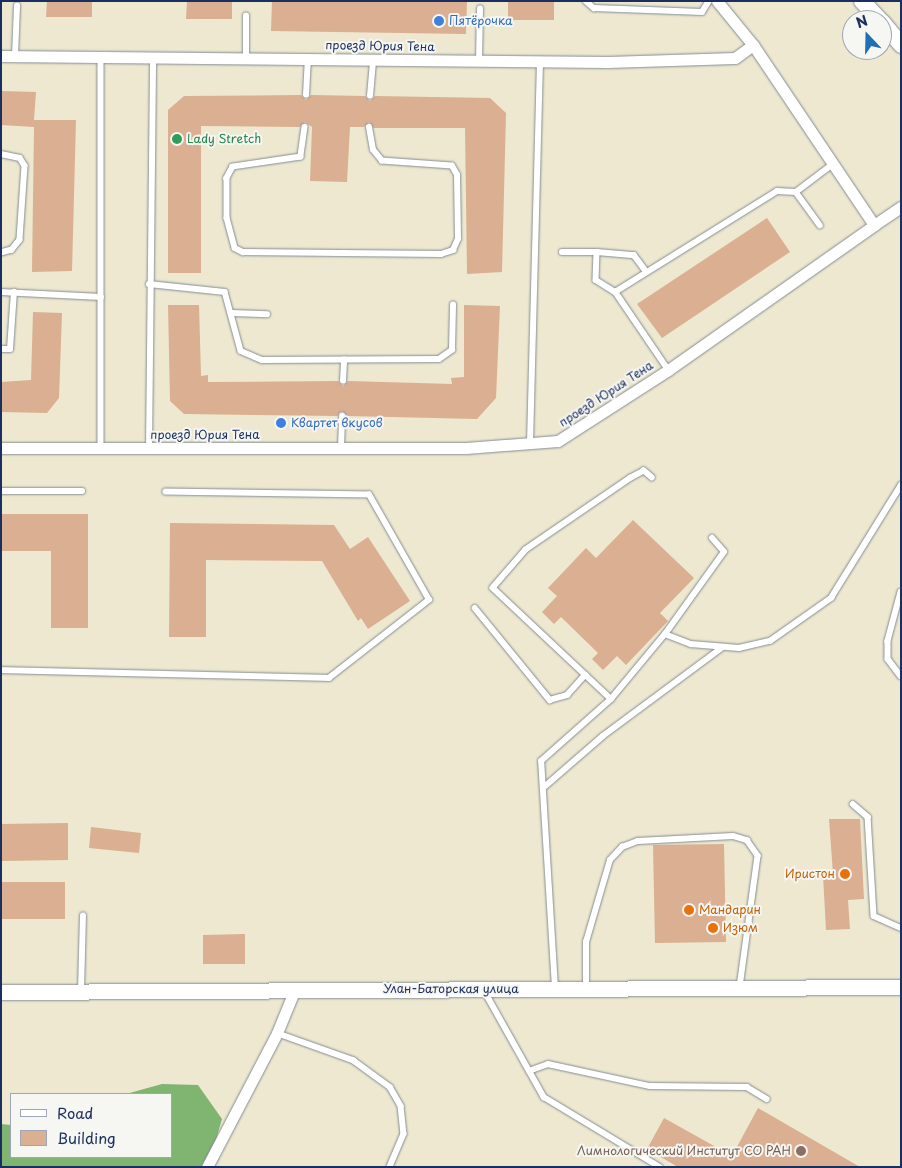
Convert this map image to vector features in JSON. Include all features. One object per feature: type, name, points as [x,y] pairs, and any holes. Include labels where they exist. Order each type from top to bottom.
[{"type":"main road","points":[[892,34],[901,45]]},
{"type":"street","points":[[717,1],[753,45],[874,225]]},
{"type":"street","name":"проезд Юрия Тена","points":[[1,56],[540,61],[735,58],[753,45]]},
{"type":"street","name":"проезд Юрия Тена","points":[[1,448],[341,448],[530,445],[558,441],[668,370],[901,207]]},
{"type":"street","name":"Улан-Баторская улица","points":[[1,992],[901,987]]},
{"type":"street","points":[[207,1167],[277,1033],[295,989]]},
{"type":"lane","points":[[586,1],[594,8],[702,12],[709,1]]},
{"type":"lane","points":[[15,56],[17,6]]},
{"type":"lane","points":[[479,61],[480,9]]},
{"type":"lane","points":[[246,16],[246,58]]},
{"type":"lane","points":[[149,449],[149,284],[153,57]]},
{"type":"lane","points":[[101,58],[102,449]]},
{"type":"lane","points":[[306,95],[308,58]]},
{"type":"lane","points":[[370,96],[373,60]]},
{"type":"lane","points":[[530,445],[540,61]]},
{"type":"lane","points":[[305,127],[301,157],[233,167],[227,178],[228,218],[235,248],[243,252],[441,254],[453,250],[458,239],[457,175],[452,166],[382,160],[373,150],[369,128]]},
{"type":"lane","points":[[1,154],[20,158],[25,166],[24,222],[20,240],[12,250],[1,253]]},
{"type":"lane","points":[[615,292],[777,191],[796,192],[833,164]]},
{"type":"lane","points":[[796,192],[820,225]]},
{"type":"lane","points":[[562,252],[634,255],[647,272]]},
{"type":"lane","points":[[598,252],[596,280],[615,292],[668,370]]},
{"type":"lane","points":[[149,284],[212,288],[225,292],[241,350],[262,360],[439,359],[452,350],[453,306]]},
{"type":"lane","points":[[1,292],[101,297]]},
{"type":"lane","points":[[1,349],[10,349],[14,292]]},
{"type":"lane","points":[[232,313],[267,314]]},
{"type":"lane","points":[[343,381],[344,360]]},
{"type":"lane","points":[[341,448],[342,416]]},
{"type":"lane","points":[[611,699],[493,588],[526,550],[566,522],[630,478],[644,471],[652,478]]},
{"type":"lane","points":[[665,634],[691,644],[724,647],[770,640],[831,598],[901,485]]},
{"type":"lane","points":[[1,491],[82,491]]},
{"type":"lane","points":[[1,670],[330,678],[429,600],[370,495],[166,492]]},
{"type":"lane","points":[[555,988],[541,761],[611,699],[665,634],[724,552],[712,538]]},
{"type":"lane","points":[[901,592],[888,641],[888,659],[901,676]]},
{"type":"lane","points":[[475,608],[550,700],[567,695],[585,676]]},
{"type":"lane","points":[[542,788],[603,736],[724,647]]},
{"type":"lane","points":[[852,804],[868,817],[874,916],[901,928]]},
{"type":"lane","points":[[586,988],[586,942],[610,860],[622,847],[638,840],[733,836],[747,840],[758,856],[740,987]]},
{"type":"lane","points":[[81,991],[82,916]]},
{"type":"lane","points":[[483,988],[544,1097],[660,1167]]},
{"type":"lane","points":[[277,1033],[353,1060],[390,1087],[401,1106],[404,1134],[390,1167]]},
{"type":"lane","points":[[529,1070],[548,1064],[650,1086],[747,1087],[767,1099]]},
{"type":"green space","points":[[162,1084],[198,1085],[222,1119],[208,1167],[1,1167],[1,1124],[10,1125],[10,1158],[172,1158],[172,1093],[130,1093]]},
{"type":"building","points":[[47,1],[92,1],[92,17],[46,17]]},
{"type":"building","points":[[187,1],[232,1],[232,19],[186,19]]},
{"type":"building","points":[[272,1],[467,1],[466,34],[271,31]]},
{"type":"building","points":[[508,1],[554,1],[554,20],[508,20]]},
{"type":"building","points":[[1,91],[36,92],[34,120],[76,120],[72,271],[32,272],[34,127],[1,125]]},
{"type":"building","points":[[301,95],[306,100],[311,95],[365,96],[370,101],[375,96],[490,98],[506,113],[502,272],[467,274],[465,128],[374,128],[369,122],[364,127],[350,127],[347,182],[310,181],[312,127],[305,122],[300,127],[201,126],[201,273],[168,273],[168,110],[184,96]]},
{"type":"building","points":[[767,218],[790,252],[662,338],[637,304]]},
{"type":"building","points":[[168,305],[199,305],[201,376],[208,375],[208,382],[338,381],[343,386],[348,381],[452,384],[451,378],[464,377],[464,305],[500,306],[496,398],[477,419],[347,416],[342,411],[337,416],[184,414],[170,401]]},
{"type":"building","points":[[33,312],[62,313],[59,398],[47,413],[1,412],[1,382],[31,380]]},
{"type":"building","points":[[1,514],[88,514],[88,628],[51,628],[51,551],[1,551]]},
{"type":"building","points":[[633,520],[694,578],[660,613],[668,621],[626,665],[617,656],[603,670],[592,659],[598,653],[561,617],[554,624],[542,612],[557,596],[548,588],[586,548],[596,558]]},
{"type":"building","points":[[170,523],[334,525],[350,549],[368,537],[410,601],[368,629],[361,618],[358,621],[322,561],[206,560],[206,637],[169,637]]},
{"type":"building","name":"Иристон","points":[[829,819],[860,819],[864,899],[848,900],[850,929],[826,930],[823,875],[833,874]]},
{"type":"building","points":[[68,823],[68,860],[1,861],[1,824]]},
{"type":"building","points":[[91,827],[141,833],[139,853],[89,848]]},
{"type":"building","points":[[724,844],[726,942],[655,943],[653,845]]},
{"type":"building","points":[[1,882],[65,882],[65,919],[1,919]]},
{"type":"building","points":[[245,934],[245,964],[203,964],[203,935]]},
{"type":"building","points":[[758,1108],[860,1167],[678,1167],[647,1149],[664,1118],[732,1156]]},
{"type":"place","name":"Пятёрочка","points":[[439,21]]},
{"type":"place","name":"Lady Stretch","points":[[177,139]]},
{"type":"place","name":"Квартет вкусов","points":[[281,423]]},
{"type":"place","name":"Иристон","points":[[845,874]]},
{"type":"place","name":"Мандарин","points":[[689,910]]},
{"type":"place","name":"Изюм","points":[[713,928]]},
{"type":"place","name":"Лимнологический Институт СО РАН","points":[[801,1151]]}]
